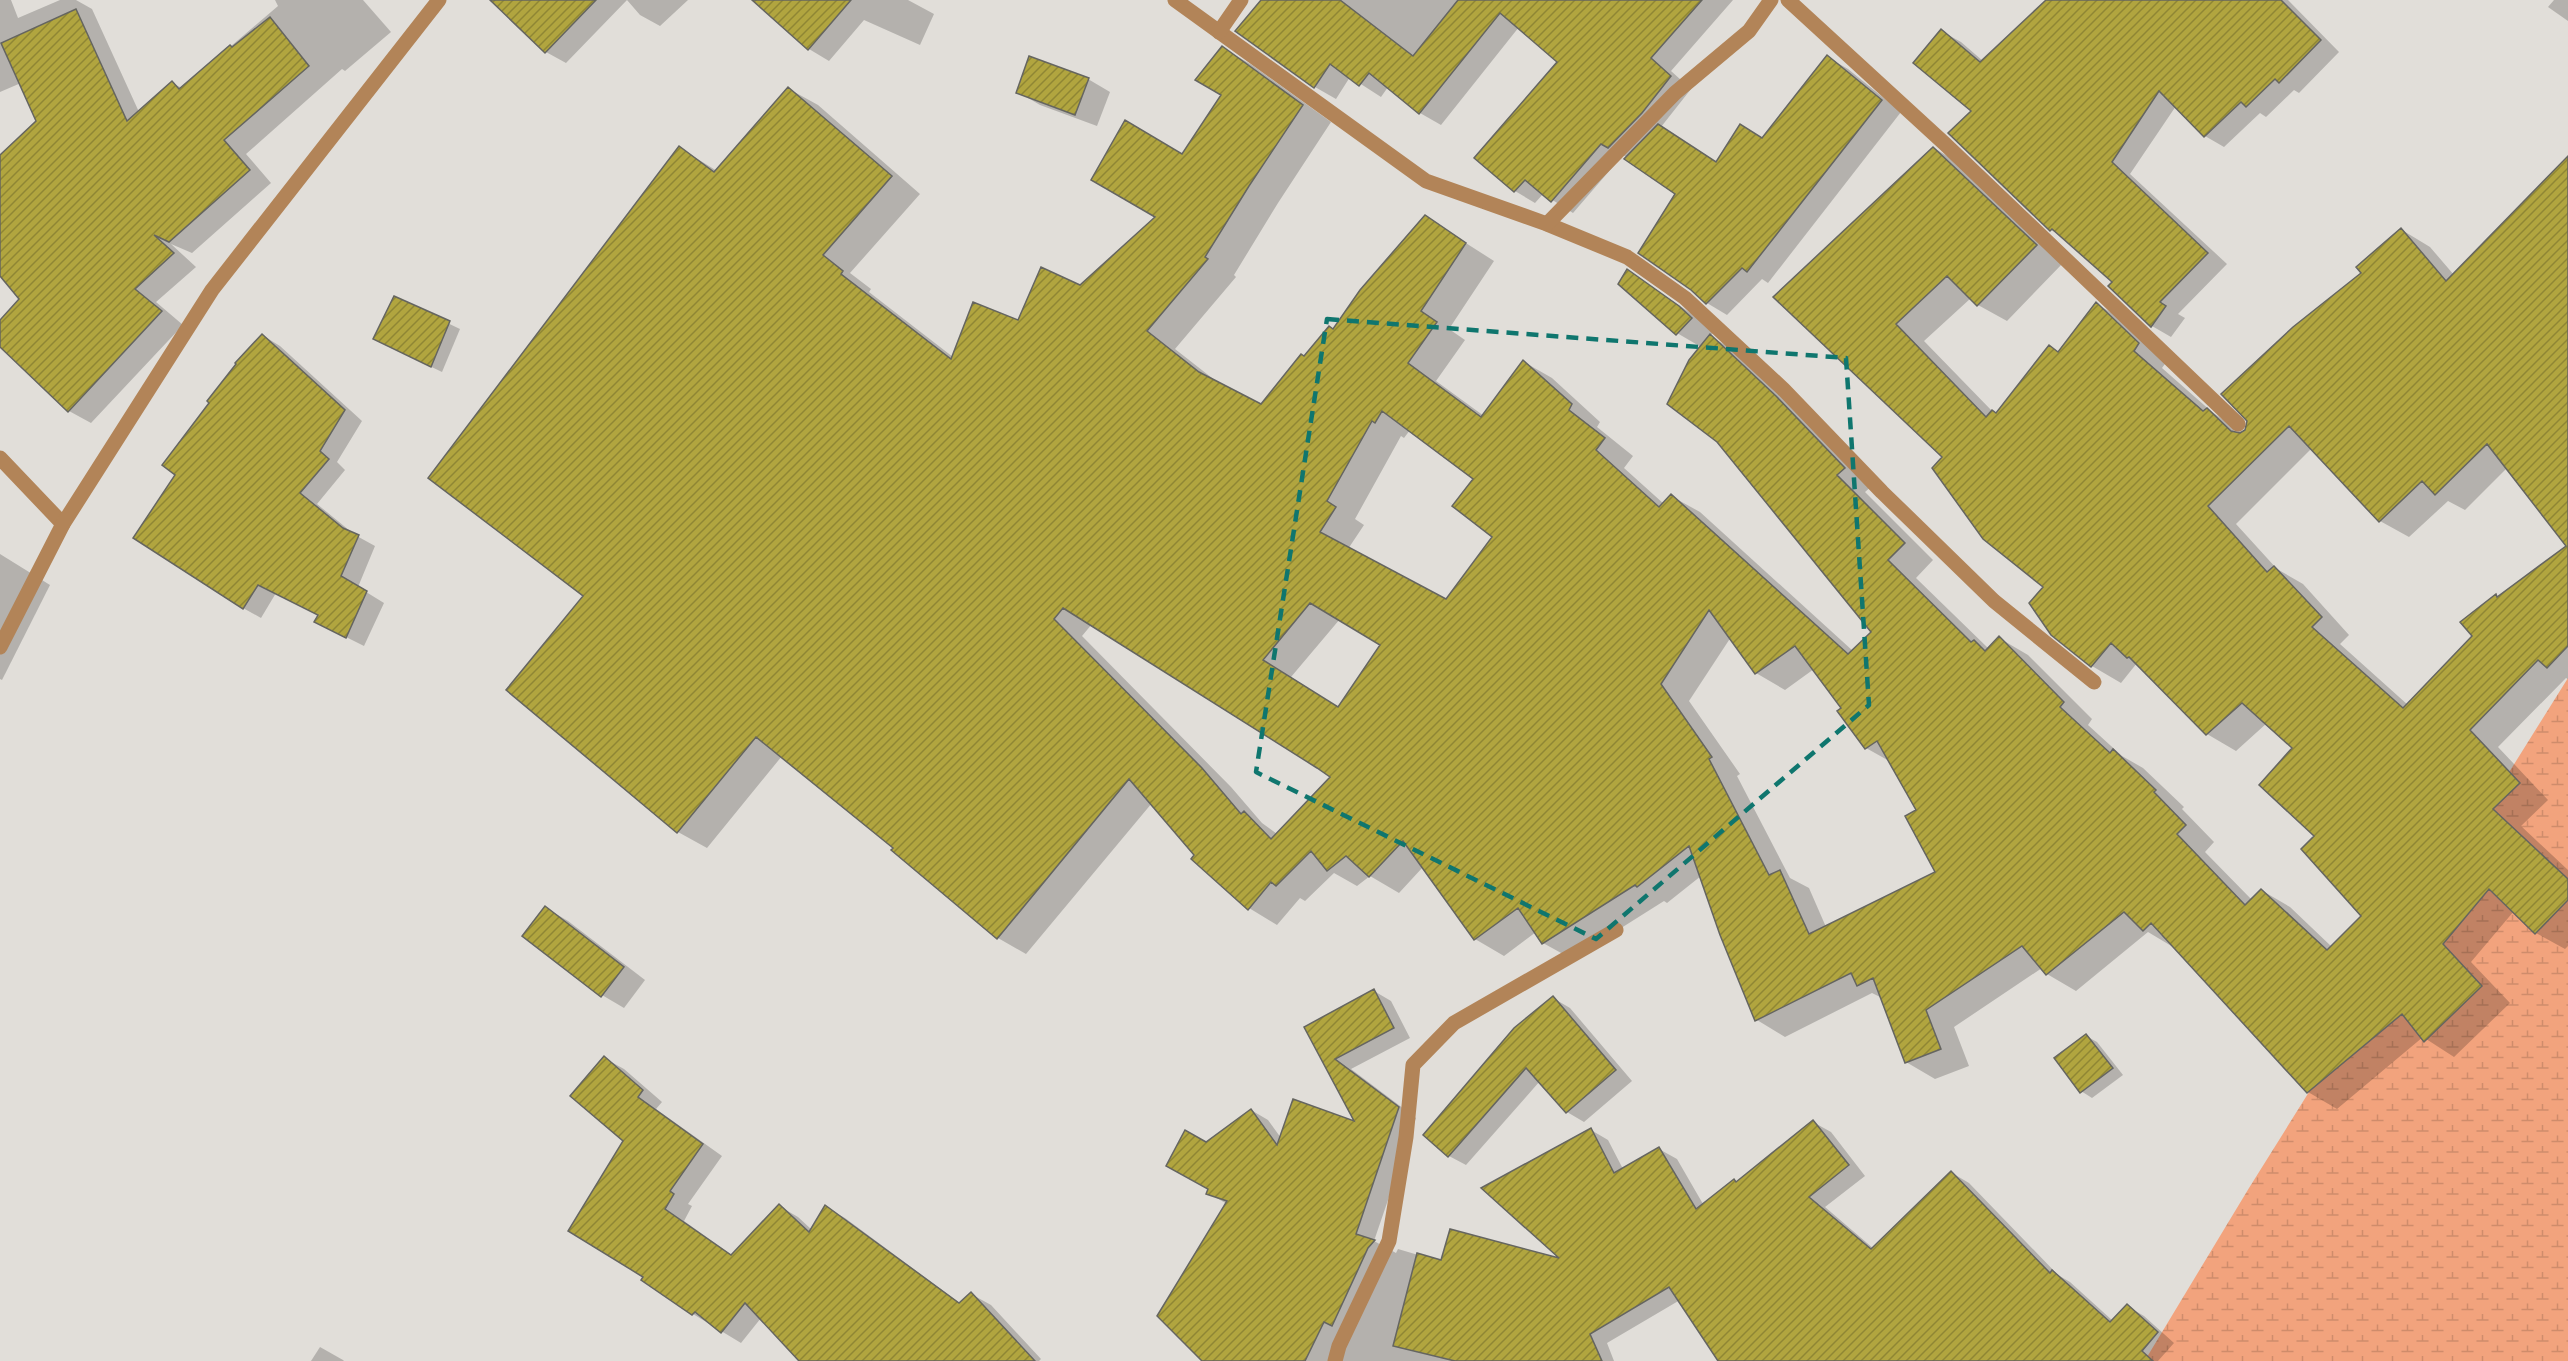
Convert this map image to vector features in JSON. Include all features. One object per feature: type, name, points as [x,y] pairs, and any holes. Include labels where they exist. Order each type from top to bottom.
[{"type":"street","points":[[0,647],[63,524],[212,290],[439,0]]},
{"type":"street","points":[[1175,0],[1426,181],[1547,224],[1627,257],[1685,298],[1783,389],[1882,492],[1994,601],[2094,682]]},
{"type":"street","points":[[1219,32],[1241,0]]},
{"type":"street","points":[[1547,224],[1675,93],[1749,31],[1772,0]]},
{"type":"street","points":[[1788,0],[1945,144],[2238,424]]},
{"type":"street","points":[[0,458],[63,524]]},
{"type":"street","points":[[1335,1361],[1389,1241],[1406,1137],[1413,1065],[1454,1023],[1616,930]]},
{"type":"highlighted area","points":[[1327,319],[1846,358],[1869,705],[1596,939],[1256,772]]},
{"type":"green space","points":[[2568,678],[2568,1361],[2143,1361],[2249,1188]]},
{"type":"building","points":[[490,0],[596,0],[545,53]]},
{"type":"building","points":[[752,0],[851,0],[808,50]]},
{"type":"building","points":[[1261,0],[1340,0],[1413,56],[1458,0],[1702,0],[1651,58],[1671,76],[1642,113],[1608,148],[1601,144],[1551,202],[1525,180],[1514,192],[1474,158],[1557,62],[1500,13],[1419,114],[1369,73],[1359,86],[1330,64],[1314,88],[1235,31]]},
{"type":"building","points":[[2046,0],[2281,0],[2321,40],[2279,83],[2275,79],[2246,107],[2241,102],[2204,137],[2159,91],[2112,162],[2208,253],[2160,302],[2166,306],[2151,327],[2108,286],[2112,282],[2052,229],[2050,231],[1948,133],[1971,111],[1913,63],[1941,29],[1980,62]]},
{"type":"building","points":[[76,9],[127,121],[172,81],[179,89],[230,45],[232,47],[270,17],[309,66],[224,140],[250,170],[169,242],[154,235],[174,253],[135,289],[162,311],[68,412],[0,347],[0,320],[19,299],[0,276],[0,155],[36,121],[1,43]]},
{"type":"building","points":[[1222,46],[1303,105],[1205,257],[1208,259],[1147,331],[1199,372],[1261,404],[1301,354],[1304,356],[1329,326],[1333,329],[1360,290],[1425,215],[1466,243],[1421,311],[1437,322],[1408,363],[1481,417],[1523,360],[1572,404],[1569,410],[1605,438],[1596,450],[1659,507],[1671,494],[1848,654],[1871,632],[1717,442],[1667,404],[1689,360],[1710,334],[1776,396],[1845,468],[1837,475],[1905,543],[1888,560],[1971,642],[1974,640],[1985,651],[1999,636],[2064,702],[2060,707],[2110,753],[2113,749],[2156,790],[2154,792],[2186,825],[2177,834],[2245,905],[2261,889],[2327,950],[2361,916],[2301,849],[2314,836],[2259,785],[2292,748],[2242,703],[2206,735],[2129,657],[2127,658],[2111,643],[2091,667],[2051,635],[2029,603],[2043,587],[1983,539],[1932,468],[1942,457],[1773,297],[1933,147],[2037,245],[1977,306],[1947,276],[1896,324],[1986,417],[1992,410],[1996,413],[2049,345],[2058,352],[2096,302],[2139,343],[2134,351],[2203,411],[2207,408],[2231,431],[2240,433],[2245,430],[2247,421],[2221,394],[2293,327],[2361,273],[2356,267],[2401,228],[2446,281],[2568,156],[2568,646],[2547,668],[2538,660],[2470,730],[2520,783],[2493,809],[2568,879],[2568,900],[2535,934],[2489,889],[2443,944],[2482,986],[2424,1042],[2402,1014],[2307,1093],[2151,923],[2143,931],[2124,912],[2046,975],[2022,946],[1926,1010],[1941,1049],[1905,1063],[1873,978],[1857,986],[1851,973],[1755,1021],[1720,935],[1689,846],[1637,887],[1635,885],[1542,944],[1518,908],[1474,940],[1403,841],[1369,877],[1346,856],[1327,871],[1311,851],[1276,886],[1271,882],[1248,910],[1191,859],[1194,855],[1129,779],[997,939],[891,850],[893,848],[756,737],[677,833],[506,690],[583,596],[428,478],[679,146],[714,172],[788,87],[892,176],[823,255],[843,271],[841,274],[951,359],[973,302],[1018,320],[1041,267],[1080,285],[1155,217],[1091,180],[1125,120],[1182,154],[1221,95],[1195,80]],"holes":[[[1382,411],[1473,479],[1452,506],[1492,537],[1446,599],[1320,532],[1336,507],[1327,501],[1372,421],[1375,423]],[[2289,426],[2379,522],[2422,481],[2435,495],[2487,444],[2566,546],[2460,622],[2472,636],[2403,708],[2312,627],[2322,617],[2274,566],[2267,572],[2208,506]],[[1310,603],[1380,645],[1338,707],[1263,660]],[[1063,608],[1330,777],[1271,839],[1244,811],[1241,814],[1202,768],[1054,619]],[[1709,610],[1755,674],[1795,646],[1841,708],[1837,711],[1865,749],[1877,741],[1916,810],[1905,816],[1935,872],[1809,934],[1780,870],[1769,875],[1709,759],[1712,757],[1661,684]]]},
{"type":"building","points":[[1827,55],[1882,100],[1747,272],[1742,268],[1706,304],[1691,290],[1638,253],[1675,194],[1624,159],[1658,124],[1716,162],[1740,124],[1762,138]]},
{"type":"building","points":[[1029,56],[1089,78],[1075,115],[1016,93]]},
{"type":"building","points":[[1627,269],[1692,318],[1676,335],[1618,284]]},
{"type":"building","points":[[394,296],[450,321],[431,367],[373,339]]},
{"type":"building","points":[[262,334],[345,410],[320,451],[329,459],[300,493],[343,528],[359,535],[341,576],[367,591],[346,638],[314,622],[318,615],[258,585],[243,609],[133,538],[175,475],[162,465],[209,403],[207,401],[235,363]]},
{"type":"building","points":[[545,906],[624,967],[601,997],[522,936]]},
{"type":"building","points":[[1374,989],[1394,1028],[1335,1059],[1399,1107],[1356,1234],[1375,1240],[1368,1248],[1332,1326],[1324,1322],[1305,1361],[1202,1361],[1157,1316],[1227,1201],[1206,1194],[1208,1189],[1166,1166],[1185,1130],[1206,1142],[1251,1109],[1277,1145],[1293,1099],[1354,1121],[1304,1027]]},
{"type":"building","points":[[1553,996],[1616,1070],[1566,1113],[1526,1068],[1448,1157],[1423,1135],[1514,1028]]},
{"type":"building","points":[[2086,1034],[2113,1068],[2080,1093],[2054,1058]]},
{"type":"building","points":[[604,1056],[643,1090],[638,1097],[703,1144],[670,1191],[674,1194],[665,1209],[731,1255],[779,1204],[809,1232],[825,1205],[959,1303],[971,1292],[1035,1361],[799,1361],[745,1303],[721,1333],[695,1312],[692,1315],[641,1280],[643,1277],[568,1231],[623,1141],[570,1096]]},
{"type":"building","points":[[1813,1120],[1849,1165],[1809,1197],[1871,1249],[1951,1171],[2050,1273],[2052,1270],[2110,1322],[2127,1304],[2158,1332],[2142,1351],[2153,1361],[1718,1361],[1669,1287],[1590,1334],[1602,1361],[1455,1361],[1393,1346],[1417,1253],[1441,1260],[1450,1229],[1559,1258],[1481,1188],[1591,1128],[1614,1173],[1659,1147],[1696,1209],[1734,1179],[1736,1182]]}]
